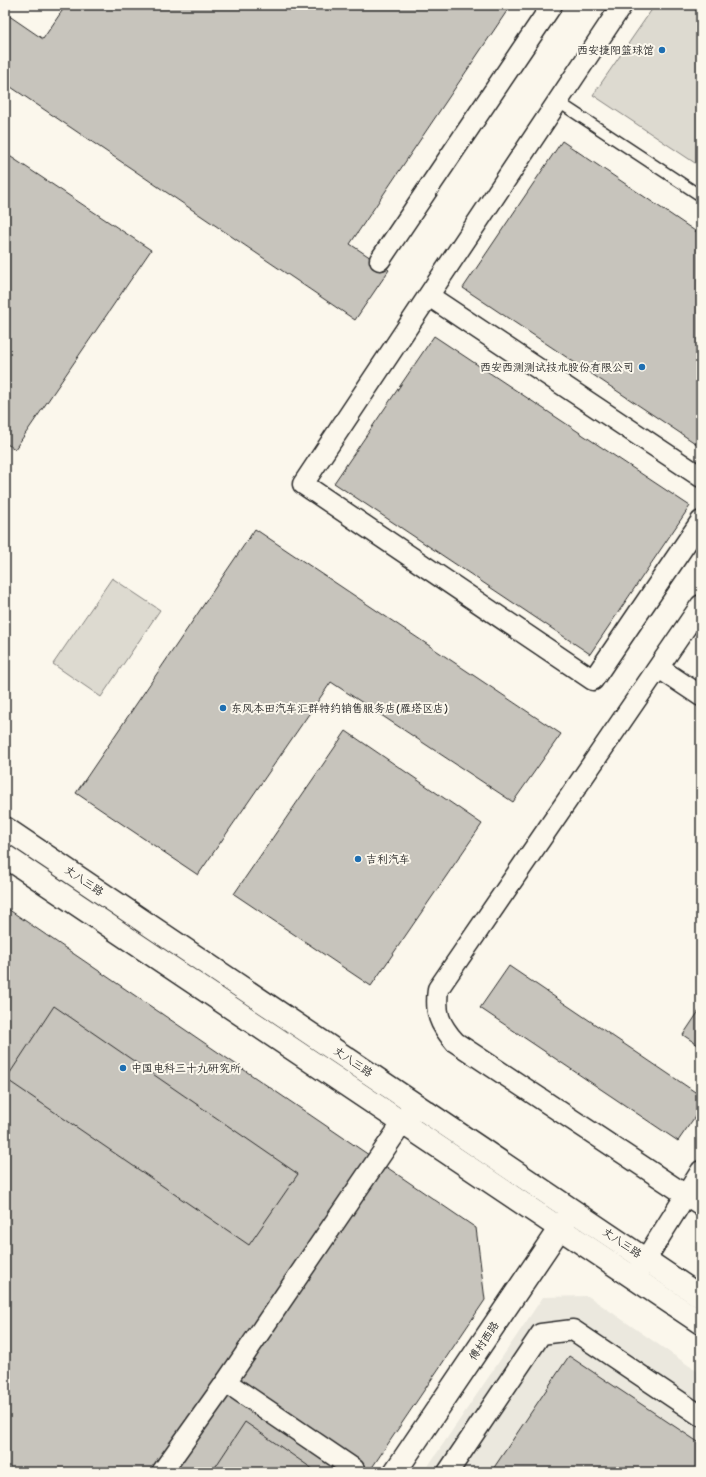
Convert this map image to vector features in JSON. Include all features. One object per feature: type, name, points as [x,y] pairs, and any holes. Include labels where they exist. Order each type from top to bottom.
[{"type":"street","points":[[380,260],[552,5]]},
{"type":"street","points":[[622,5],[303,484],[593,680],[701,521]]},
{"type":"street","points":[[429,296],[701,477]]},
{"type":"street","points":[[693,1200],[455,1042],[444,1030],[437,1014],[437,1000],[438,989],[701,605]]},
{"type":"street","points":[[659,668],[701,696]]},
{"type":"street","name":"丈八三路","points":[[5,828],[701,1297]]},
{"type":"street","name":"丈八三路","points":[[5,856],[701,1323]]},
{"type":"street","points":[[162,1472],[226,1382],[415,1104]]},
{"type":"street","points":[[634,1278],[645,1259],[693,1200],[701,1171]]},
{"type":"street","name":"傅村西路","points":[[396,1472],[572,1210]]},
{"type":"street","points":[[448,1472],[541,1334],[573,1330],[701,1416]]},
{"type":"street","points":[[226,1382],[354,1469],[352,1472]]},
{"type":"lane","points":[[557,101],[701,196]]},
{"type":"shaded area","name":"西安捷阳篮球馆","points":[[655,5],[701,5],[701,167],[593,95]]},
{"type":"shaded area","points":[[112,578],[160,610],[101,697],[53,664]]},
{"type":"shaded area","points":[[588,1296],[701,1374],[701,1472],[424,1472],[543,1297]]},
{"type":"building","points":[[66,5],[511,5],[350,244],[389,270],[355,320],[5,83],[5,13],[43,39]]},
{"type":"building","name":"西安西测测试技术股份有限公司","points":[[562,141],[701,235],[701,447],[463,288]]},
{"type":"building","points":[[5,153],[151,250],[15,449],[5,443]]},
{"type":"building","points":[[434,336],[690,506],[590,654],[334,483]]},
{"type":"building","name":"东风本田汽车汇群特约销售服务店(雁塔区店)","points":[[255,529],[561,734],[513,802],[331,682],[198,875],[76,793]]},
{"type":"building","name":"吉利汽车","points":[[346,731],[482,824],[371,986],[234,894]]},
{"type":"building","name":"中国电科三十九研究所","points":[[5,907],[476,1228],[485,1300],[369,1472],[5,1472]]},
{"type":"building","points":[[509,966],[701,1096],[701,1108],[678,1141],[480,1008]]},
{"type":"building","points":[[54,1006],[298,1174],[249,1245],[6,1079]]},
{"type":"building","points":[[701,1008],[701,1047],[683,1035]]},
{"type":"building","points":[[569,1356],[701,1444],[701,1472],[491,1472]]},
{"type":"building","points":[[245,1422],[317,1472],[212,1472]]},
{"type":"place","name":"西安捷阳篮球馆","points":[[662,50]]},
{"type":"place","name":"西安西测测试技术股份有限公司","points":[[642,367]]},
{"type":"place","name":"东风本田汽车汇群特约销售服务店(雁塔区店)","points":[[223,708]]},
{"type":"place","name":"吉利汽车","points":[[358,859]]},
{"type":"place","name":"中国电科三十九研究所","points":[[123,1068]]}]
